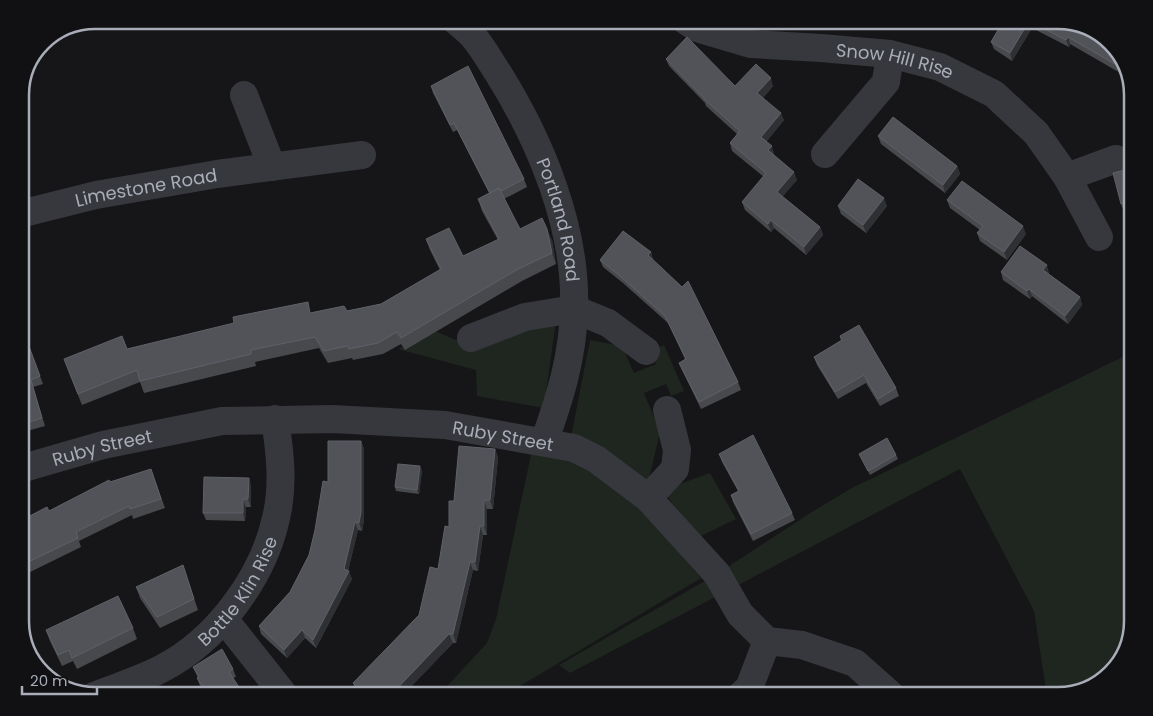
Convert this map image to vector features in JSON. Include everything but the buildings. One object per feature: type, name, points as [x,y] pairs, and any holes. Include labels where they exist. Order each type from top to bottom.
[{"type":"street","name":"Portland Road","points":[[465,29],[473,36],[499,74],[540,151],[551,180],[567,238],[574,274],[574,309],[571,348],[566,378],[544,442]]},
{"type":"street","name":"Snow Hill Rise","points":[[700,29],[751,44],[890,54],[940,67],[994,94],[1036,133],[1067,177],[1099,237]]},
{"type":"street","points":[[825,154],[886,82],[890,54]]},
{"type":"street","points":[[244,95],[272,167]]},
{"type":"street","name":"Limestone Road","points":[[29,212],[96,195],[217,174],[362,155]]},
{"type":"street","points":[[1067,177],[1116,159]]},
{"type":"street","points":[[471,338],[525,317],[574,309],[608,323],[646,351]]},
{"type":"street","points":[[648,498],[675,469],[678,450],[667,410]]},
{"type":"street","name":"Ruby Street","points":[[29,466],[103,445],[222,421],[276,419],[332,419],[445,425],[574,448],[596,459],[648,498],[717,574],[740,614],[767,641]]},
{"type":"street","name":"Bottle Klin Rise","points":[[116,687],[161,669],[196,646],[224,619],[248,587],[266,547],[276,518],[280,486],[280,458],[276,419]]},
{"type":"street","points":[[224,619],[278,687]]},
{"type":"street","points":[[749,687],[767,641],[802,645],[855,663],[884,687]]},
{"type":"shaded area","points":[[556,320],[544,408],[477,396],[476,370],[398,349],[435,331],[470,346]]},
{"type":"shaded area","points":[[590,340],[622,346],[634,373],[656,364],[650,351],[664,345],[684,391],[671,396],[666,384],[644,393],[660,432],[648,483],[571,437]]},
{"type":"shaded area","points":[[1124,356],[1124,630],[1119,647],[1111,661],[1098,674],[1084,682],[1067,687],[1046,687],[1034,611],[960,469],[570,673],[559,665],[717,574],[852,488]]},
{"type":"shaded area","points":[[532,450],[562,456],[598,474],[634,500],[701,578],[519,687],[446,687],[487,643],[496,619]]},
{"type":"shaded area","points":[[710,473],[736,519],[697,538],[663,490]]}]
